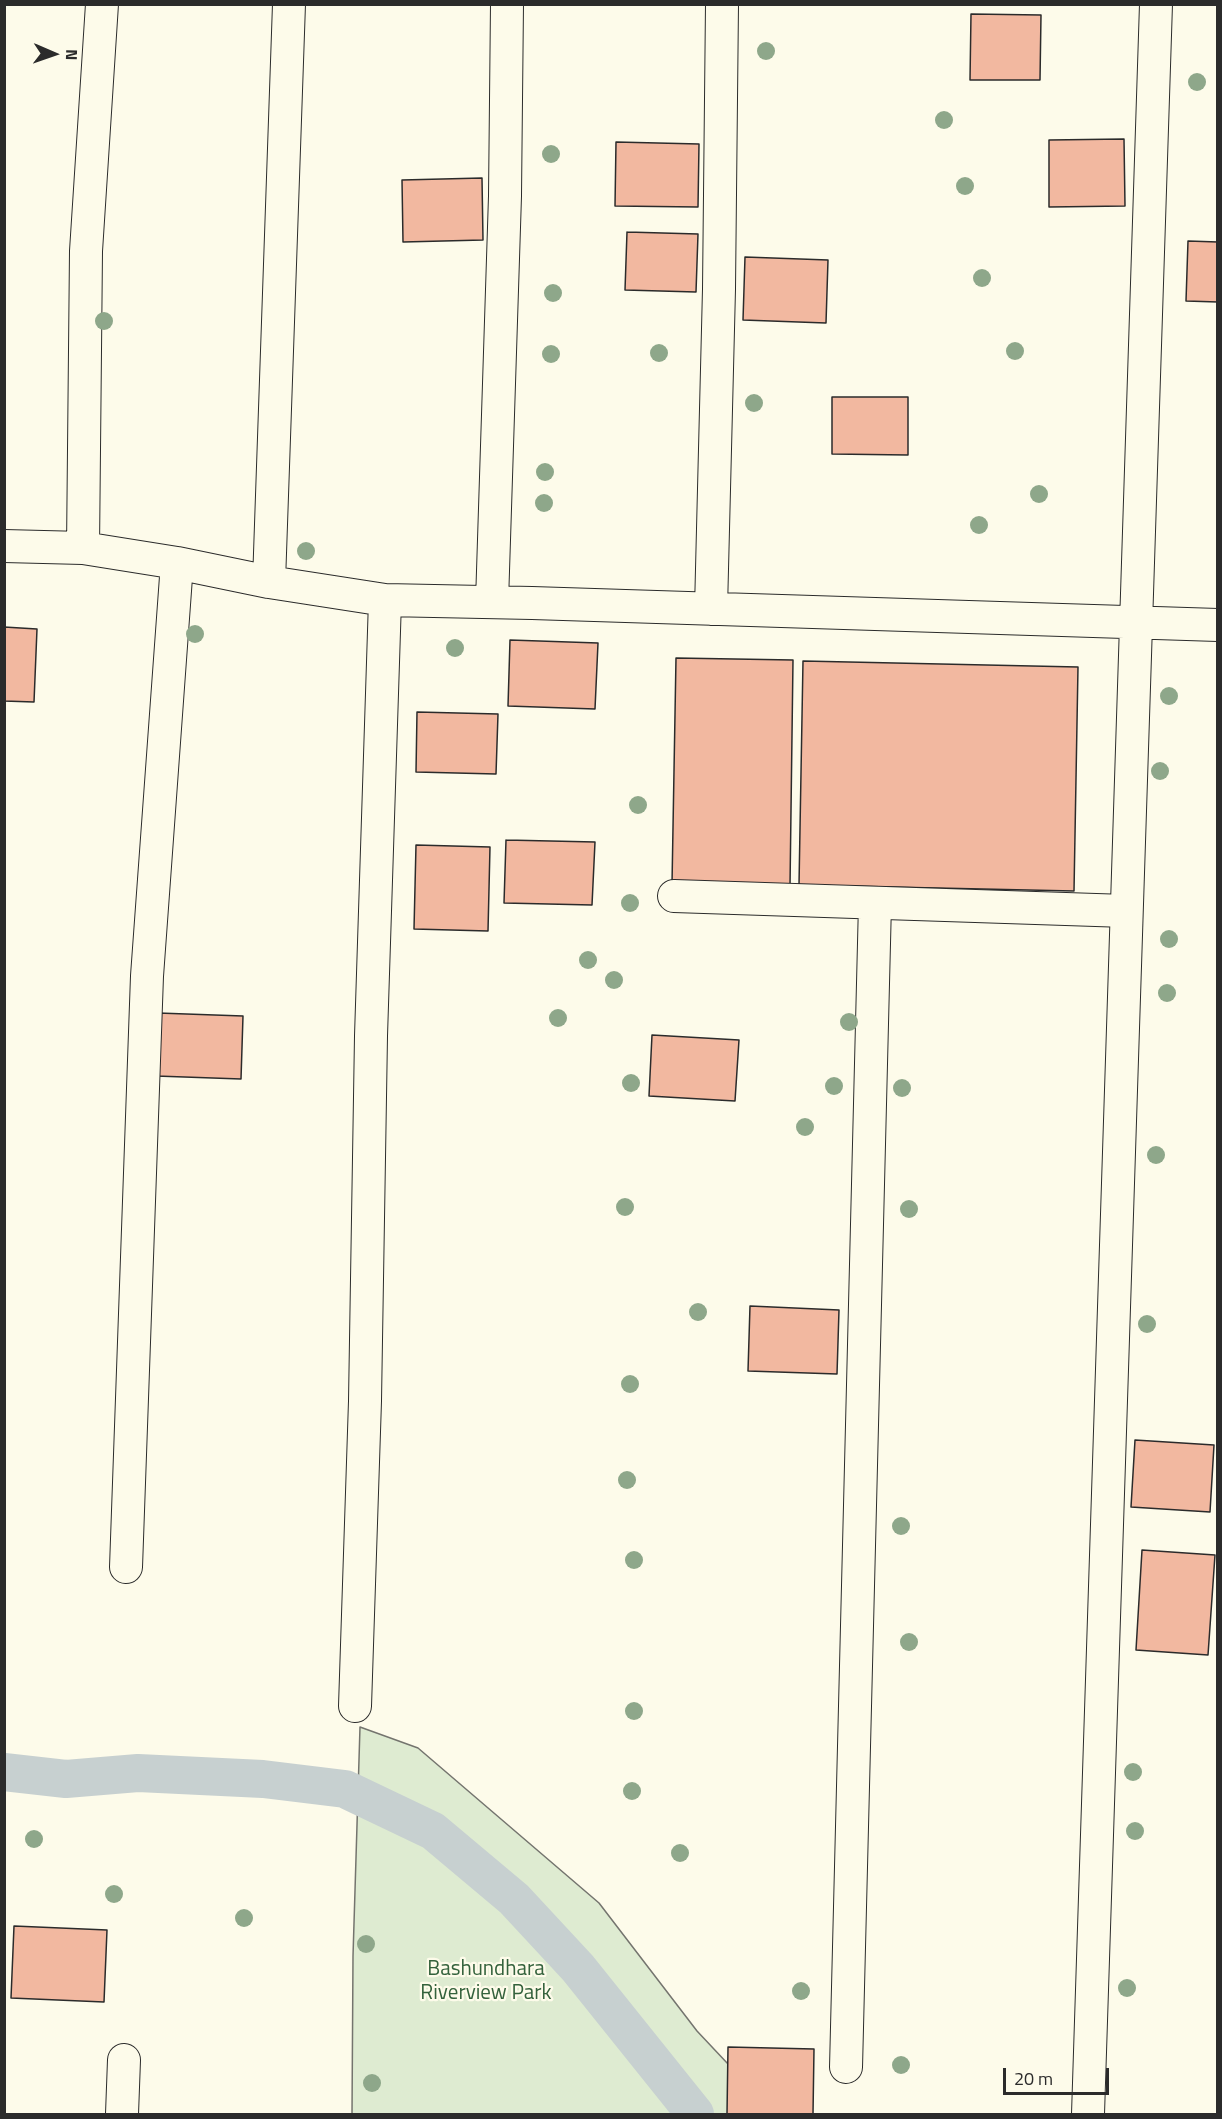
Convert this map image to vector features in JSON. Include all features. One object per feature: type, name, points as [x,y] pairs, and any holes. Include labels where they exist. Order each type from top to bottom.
[{"type":"street","points":[[83,548],[86,251],[102,4]]},
{"type":"street","points":[[269,582],[289,4]]},
{"type":"street","points":[[492,602],[505,196],[507,4]]},
{"type":"street","points":[[711,609],[719,289],[722,4]]},
{"type":"street","points":[[1088,2115],[1156,4]]},
{"type":"street","points":[[4,546],[83,548],[177,563],[269,582],[385,600],[1218,625]]},
{"type":"street","points":[[126,1567],[147,976],[177,563]]},
{"type":"street","points":[[355,1706],[385,600]]},
{"type":"street","points":[[674,896],[1126,911]]},
{"type":"street","points":[[846,2067],[875,903]]},
{"type":"street","points":[[122,2115],[124,2060]]},
{"type":"green space","name":"Bashundhara Riverview Park","points":[[360,1727],[418,1748],[599,1903],[697,2031],[775,2114],[352,2114],[353,1956]]},
{"type":"building","points":[[971,14],[1041,15],[1040,80],[970,80]]},
{"type":"building","points":[[1124,139],[1125,206],[1049,207],[1049,140]]},
{"type":"building","points":[[616,142],[699,144],[698,207],[615,206]]},
{"type":"building","points":[[482,178],[483,240],[403,242],[402,180]]},
{"type":"building","points":[[627,232],[698,234],[696,292],[625,290]]},
{"type":"building","points":[[1188,241],[1218,242],[1218,302],[1186,301]]},
{"type":"building","points":[[745,257],[828,260],[826,323],[743,320]]},
{"type":"building","points":[[832,397],[908,397],[908,455],[832,454]]},
{"type":"building","points":[[4,627],[37,629],[34,702],[4,701]]},
{"type":"building","points":[[510,640],[598,643],[595,709],[508,706]]},
{"type":"building","points":[[676,658],[793,660],[790,886],[672,884]]},
{"type":"building","points":[[803,661],[1078,667],[1074,891],[799,885]]},
{"type":"building","points":[[417,712],[498,714],[496,774],[416,772]]},
{"type":"building","points":[[506,840],[595,842],[592,905],[504,903]]},
{"type":"building","points":[[416,845],[490,847],[488,931],[414,929]]},
{"type":"building","points":[[158,1013],[243,1016],[241,1079],[156,1076]]},
{"type":"building","points":[[652,1035],[739,1040],[735,1101],[649,1096]]},
{"type":"building","points":[[750,1306],[839,1310],[837,1374],[748,1371]]},
{"type":"building","points":[[1135,1440],[1214,1445],[1210,1512],[1131,1507]]},
{"type":"building","points":[[1142,1550],[1215,1555],[1208,1655],[1136,1650]]},
{"type":"building","points":[[14,1926],[107,1930],[104,2002],[11,1998]]},
{"type":"building","points":[[728,2047],[814,2049],[813,2114],[727,2114]]},
{"type":"waterway","points":[[4,1772],[66,1779],[138,1773],[263,1779],[345,1789],[433,1831],[514,1899],[578,1968],[695,2114]]}]
